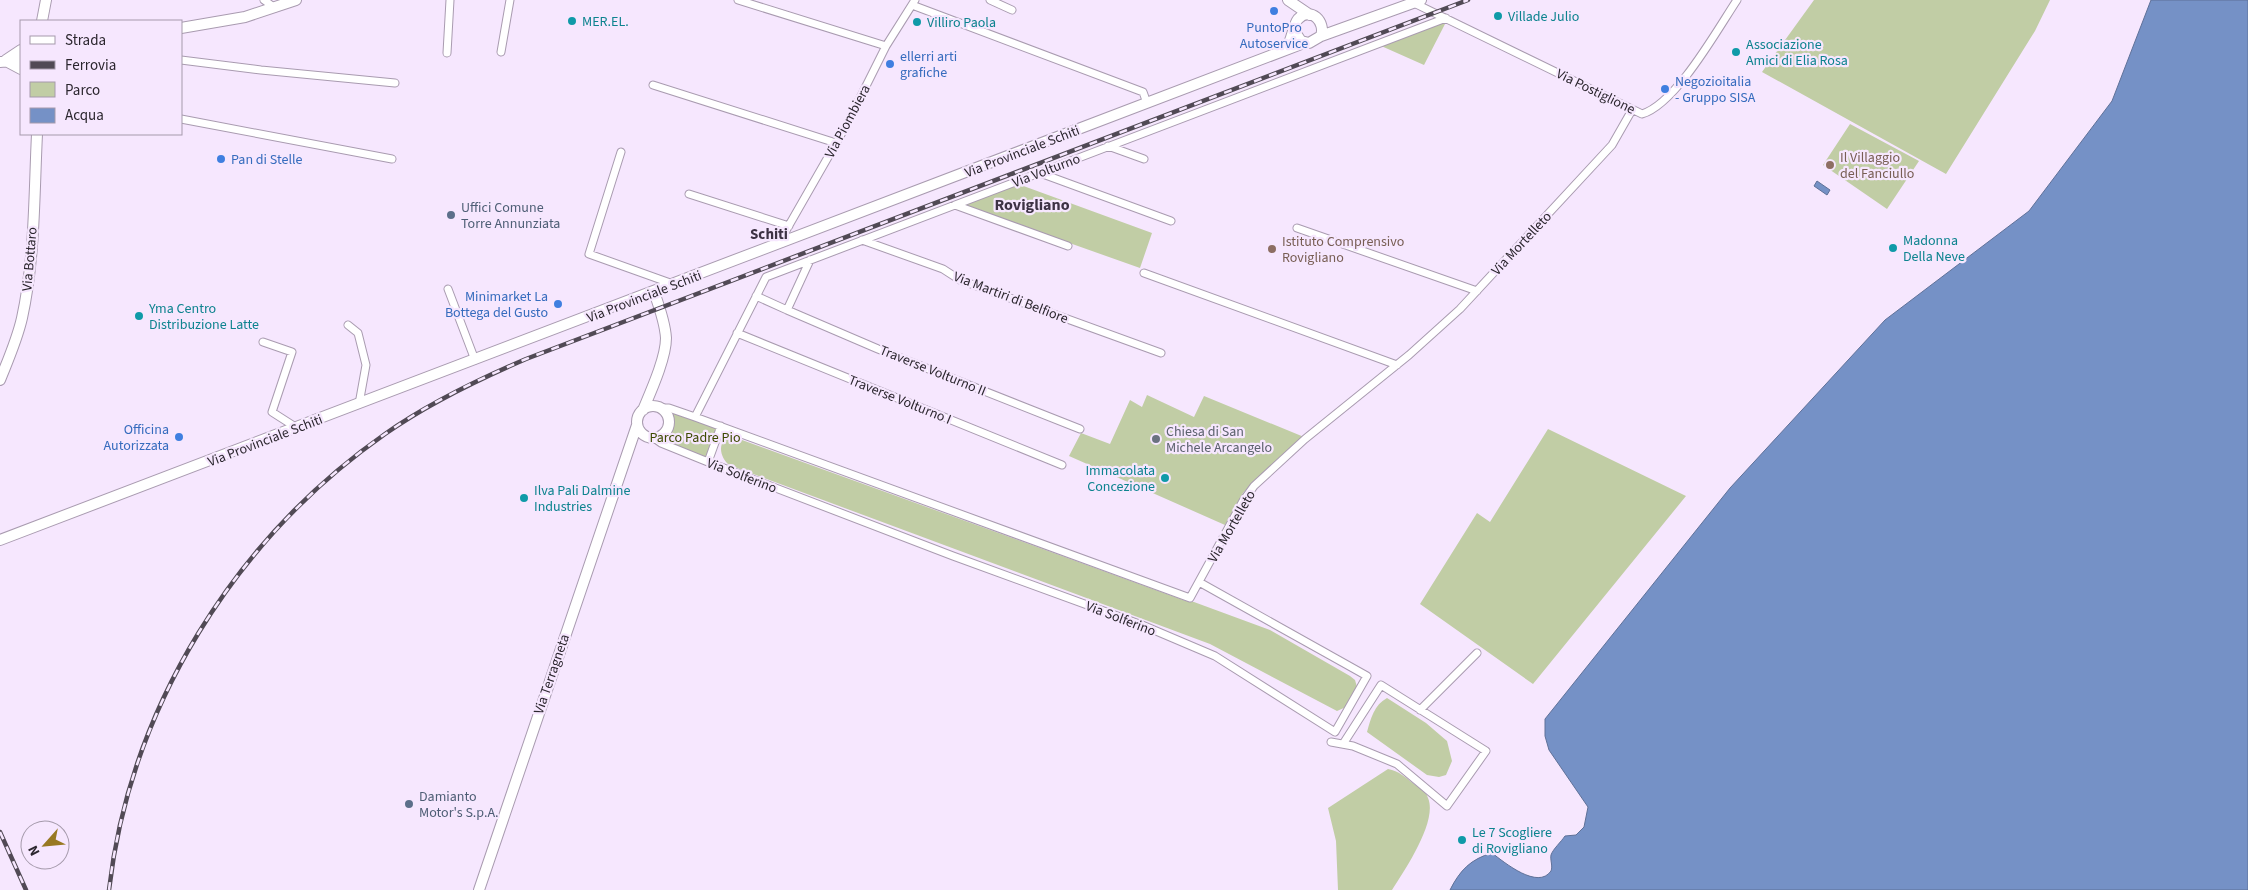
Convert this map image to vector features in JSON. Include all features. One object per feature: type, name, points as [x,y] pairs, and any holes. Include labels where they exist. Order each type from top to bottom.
[{"type":"street","points":[[45,19],[46,0]]},
{"type":"street","points":[[264,0],[275,9]]},
{"type":"street","points":[[182,28],[244,17],[275,9],[296,0]]},
{"type":"street","points":[[447,53],[450,0]]},
{"type":"street","points":[[501,52],[510,0]]},
{"type":"street","points":[[738,0],[886,46]]},
{"type":"street","points":[[990,0],[1012,10]]},
{"type":"street","name":"Via Postiglione","points":[[1418,1],[1446,18],[1642,114],[1673,91],[1699,57],[1737,0]]},
{"type":"street","points":[[1289,1],[1317,18],[1323,30],[1321,36]]},
{"type":"street","points":[[1289,1],[1295,11],[1295,28],[1298,39],[1304,43]]},
{"type":"street","name":"Via Provinciale Schiti","points":[[0,540],[782,244],[1304,43],[1314,42],[1321,36],[1418,1]]},
{"type":"street","points":[[913,3],[1143,92],[1147,103]]},
{"type":"street","name":"Via Piombiera","points":[[782,244],[788,226],[836,143],[886,46],[913,3]]},
{"type":"street","points":[[1286,50],[1295,28],[1303,16],[1310,15]]},
{"type":"street","name":"Via Volturno","points":[[695,417],[766,277],[1446,18]]},
{"type":"street","points":[[1321,23],[1333,28],[1343,28]]},
{"type":"street","points":[[3,61],[20,51]]},
{"type":"street","points":[[3,61],[20,60]]},
{"type":"street","points":[[182,60],[395,83]]},
{"type":"street","points":[[3,61],[20,69]]},
{"type":"street","points":[[653,85],[836,143]]},
{"type":"street","name":"Via Mortelleto","points":[[721,426],[1190,598],[1243,501],[1254,486],[1305,439],[1397,365],[1477,292],[1612,145],[1632,110]]},
{"type":"street","points":[[182,119],[392,159]]},
{"type":"street","name":"Via Bottaro","points":[[0,380],[13,346],[25,303],[30,263],[37,135]]},
{"type":"street","points":[[1108,146],[1144,159]]},
{"type":"street","points":[[621,152],[589,254],[674,284]]},
{"type":"street","points":[[1040,173],[1171,221]]},
{"type":"street","points":[[689,194],[788,226]]},
{"type":"street","points":[[955,205],[1068,246]]},
{"type":"street","points":[[1297,228],[1477,292]]},
{"type":"street","name":"Via Martiri di Belfiore","points":[[862,240],[943,269],[960,280],[1161,353]]},
{"type":"street","points":[[786,310],[810,260]]},
{"type":"street","points":[[1144,273],[1397,365]]},
{"type":"street","points":[[448,289],[475,360]]},
{"type":"street","points":[[650,437],[637,425],[638,415],[650,392],[666,340],[654,292]]},
{"type":"street","name":"Traverse Volturno II","points":[[756,296],[878,349],[1080,429]]},
{"type":"street","points":[[348,325],[358,333],[366,358],[359,404]]},
{"type":"street","name":"Traverse Volturno I","points":[[737,333],[1062,465]]},
{"type":"street","points":[[263,342],[292,352],[272,412],[284,417],[297,428]]},
{"type":"street","points":[[625,459],[650,437],[663,434],[668,426],[668,416],[658,407],[650,392]]},
{"type":"street","points":[[642,410],[658,407],[669,408],[721,426],[708,462]]},
{"type":"street","name":"Via Terragneta","points":[[479,890],[637,425]]},
{"type":"street","name":"Via Solferino","points":[[650,437],[708,462],[953,556],[1142,625],[1214,656],[1335,732],[1367,676],[1199,582]]},
{"type":"street","points":[[1420,710],[1477,653]]},
{"type":"street","points":[[1331,742],[1343,744],[1397,764],[1447,806],[1486,751],[1380,685],[1343,744]]},
{"type":"green space","points":[[1814,0],[2050,0],[2035,31],[1946,174],[1762,72]]},
{"type":"green space","points":[[1438,23],[1445,24],[1424,65],[1379,45]]},
{"type":"green space","points":[[1850,124],[1919,161],[1887,209],[1823,165]]},
{"type":"green space","points":[[1018,184],[1152,233],[1140,268],[962,205]]},
{"type":"green space","points":[[1147,395],[1194,417],[1204,396],[1304,437],[1257,478],[1243,493],[1225,525],[1069,456],[1081,433],[1110,444],[1130,400],[1142,407]]},
{"type":"green space","name":"Parco Padre Pio","points":[[661,408],[721,426],[708,462],[654,438],[664,433],[668,426],[667,417]]},
{"type":"green space","points":[[1548,429],[1686,496],[1533,684],[1420,604],[1477,513],[1490,522]]},
{"type":"green space","points":[[731,436],[1270,630],[1350,676],[1355,680],[1357,687],[1346,707],[1337,711],[1210,644],[729,465],[723,457],[721,449],[723,441]]},
{"type":"green space","points":[[1387,698],[1426,723],[1447,741],[1452,761],[1446,775],[1439,777],[1427,775],[1367,732],[1376,708]]},
{"type":"green space","points":[[1388,769],[1402,775],[1427,796],[1430,808],[1419,845],[1392,890],[1338,890],[1336,841],[1328,808]]},
{"type":"water","points":[[2151,0],[2248,0],[2248,890],[1450,890],[1467,866],[1478,858],[1492,853],[1513,868],[1530,876],[1538,878],[1545,876],[1551,871],[1552,853],[1565,836],[1576,835],[1584,827],[1588,807],[1549,750],[1545,736],[1545,719],[1730,488],[1885,320],[2029,211],[2112,101]]},
{"type":"water","points":[[1817,181],[1830,190],[1827,195],[1814,186]]},
{"type":"railway","points":[[109,890],[121,822],[140,756],[166,693],[199,633],[237,576],[282,524],[331,476],[385,434],[419,412],[454,393],[526,359],[1468,0]]},
{"type":"railway","points":[[0,832],[26,890]]},
{"type":"place","name":"PuntoPro Autoservice","points":[[1274,11]]},
{"type":"place","name":"Villade Julio","points":[[1498,16]]},
{"type":"place","name":"MER.EL.","points":[[572,21]]},
{"type":"place","name":"Villiro Paola","points":[[917,22]]},
{"type":"place","name":"Associazione Amici di Elia Rosa","points":[[1736,52]]},
{"type":"place","name":"ellerri arti grafiche","points":[[890,64]]},
{"type":"place","name":"Negozioitalia - Gruppo SISA","points":[[1665,89]]},
{"type":"place","name":"Pan di Stelle","points":[[221,159]]},
{"type":"place","name":"Il Villaggio del Fanciullo","points":[[1830,165]]},
{"type":"place","name":"Uffici Comune Torre Annunziata","points":[[451,215]]},
{"type":"place","name":"Madonna Della Neve","points":[[1893,248]]},
{"type":"place","name":"Istituto Comprensivo Rovigliano","points":[[1272,249]]},
{"type":"place","name":"Minimarket La Bottega del Gusto","points":[[558,304]]},
{"type":"place","name":"Yma Centro Distribuzione Latte","points":[[139,316]]},
{"type":"place","name":"Officina Autorizzata","points":[[179,437]]},
{"type":"place","name":"Chiesa di San Michele Arcangelo","points":[[1156,439]]},
{"type":"place","name":"Immacolata Concezione","points":[[1165,478]]},
{"type":"place","name":"Ilva Pali Dalmine Industries","points":[[524,498]]},
{"type":"place","name":"Damianto Motor's S.p.A.","points":[[409,804]]},
{"type":"place","name":"Le 7 Scogliere di Rovigliano","points":[[1462,840]]},
{"type":"district","name":"Rovigliano","points":[[1032,204]]},
{"type":"district","name":"Schiti","points":[[769,234]]}]
